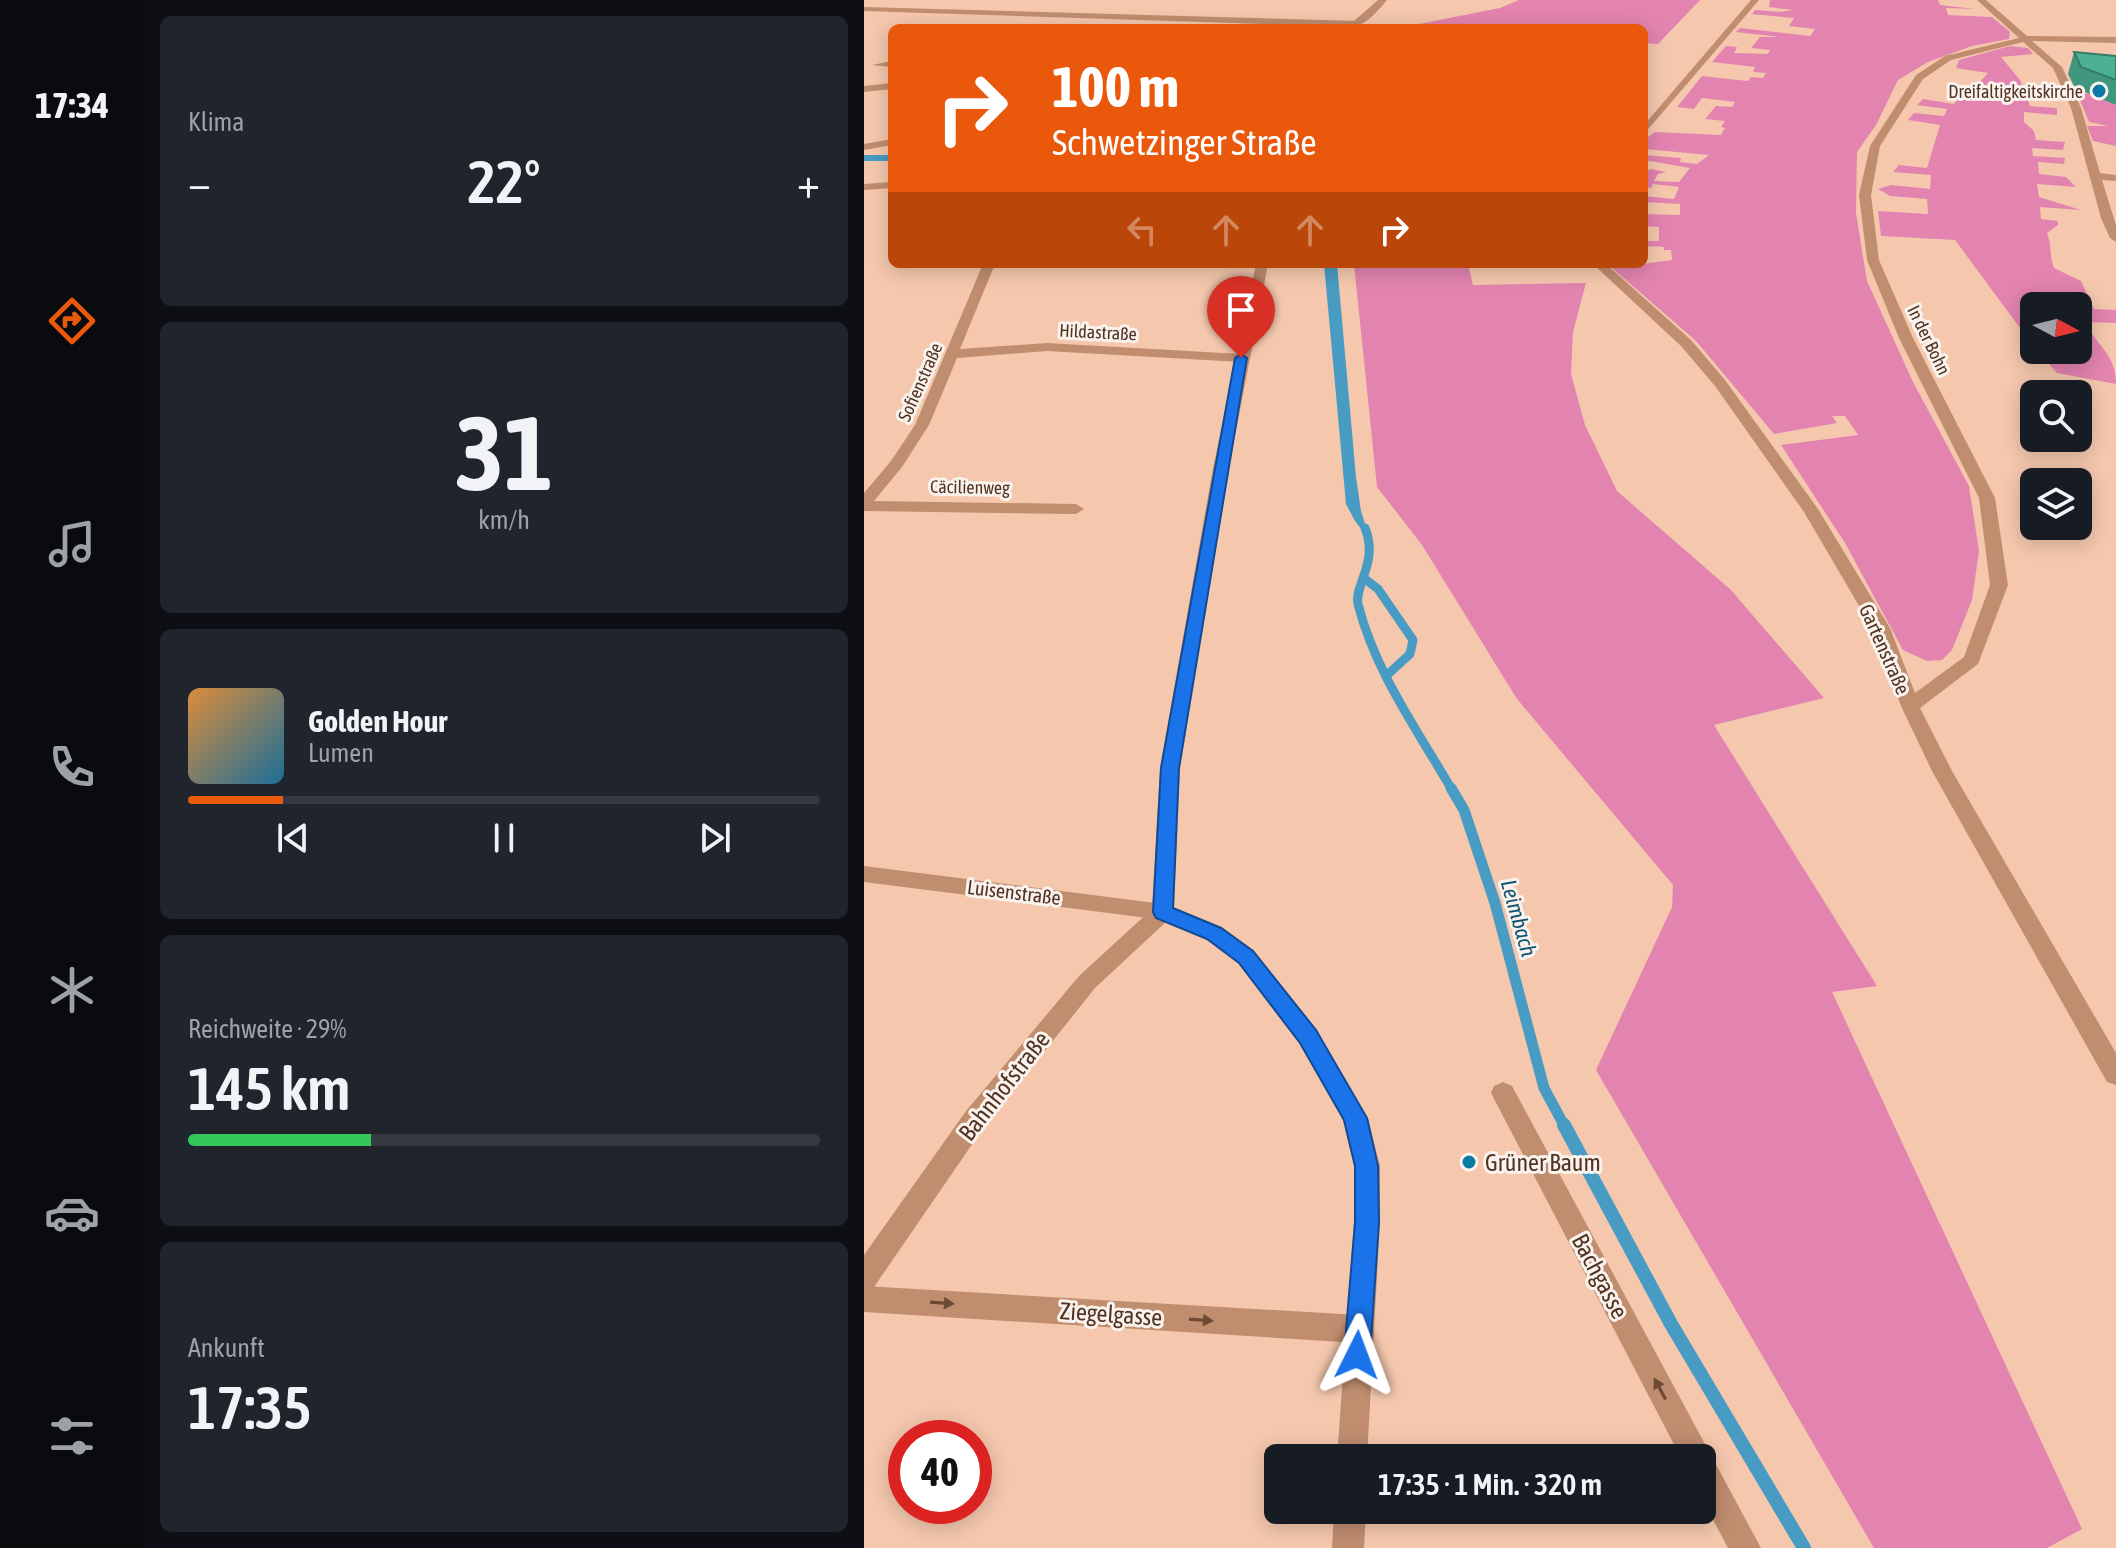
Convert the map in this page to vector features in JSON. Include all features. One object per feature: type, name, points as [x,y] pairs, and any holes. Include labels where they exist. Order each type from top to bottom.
[{"type":"street","points":[[1356,24],[1383,0]]},
{"type":"street","points":[[1648,126],[1755,0]]},
{"type":"street","points":[[1981,0],[2028,38],[2057,67],[2065,80],[2107,218],[2116,238]]},
{"type":"street","points":[[864,9],[1115,12],[1320,24]]},
{"type":"street","points":[[1108,24],[1115,12]]},
{"type":"street","name":"In der Bohn","points":[[1910,706],[1972,660],[1999,585],[1987,498],[1906,338],[1873,260],[1865,195],[1875,146],[1919,77],[1948,58],[2028,38],[2116,40]]},
{"type":"street","points":[[877,65],[888,64]]},
{"type":"street","points":[[864,89],[888,86]]},
{"type":"street","points":[[864,147],[888,143]]},
{"type":"street","points":[[2095,176],[2116,178]]},
{"type":"street","points":[[864,187],[888,185]]},
{"type":"street","name":"Sofienstraße","points":[[864,504],[897,464],[922,425],[987,268]]},
{"type":"street","points":[[1163,912],[1170,768],[1241,358],[1261,268]]},
{"type":"street","name":"Gartenstraße","points":[[1603,268],[1686,343],[1720,383],[1803,499],[1881,628],[1910,706],[1942,771],[2116,1075]]},
{"type":"street","name":"Hildastraße","points":[[952,354],[1047,347],[1241,358]]},
{"type":"street","name":"Cäcilienweg","points":[[864,504],[1076,509]]},
{"type":"street","name":"Luisenstraße","points":[[864,874],[1163,912],[1214,933],[1246,957],[1308,1037],[1355,1118],[1367,1166],[1367,1222],[1353,1444]]},
{"type":"street","name":"Bahnhofstraße","points":[[864,1278],[975,1119],[1078,994],[1163,912]]},
{"type":"street","name":"Bachgasse","points":[[1503,1093],[1690,1444]]},
{"type":"street","name":"Ziegelgasse","points":[[864,1299],[1358,1329]]},
{"type":"street","points":[[1716,1494],[1745,1548]]},
{"type":"street","points":[[1348,1548],[1349,1524]]},
{"type":"shaded area","points":[[1519,0],[1700,0],[1658,44],[1648,43],[1648,24],[1419,24],[1500,8]]},
{"type":"shaded area","points":[[1770,0],[1938,0],[1940,5],[1975,9],[1946,8],[1948,15],[1992,17],[2010,32],[2009,39],[1972,46],[1928,62],[1898,80],[1876,125],[1857,152],[1856,213],[1867,281],[1913,382],[1969,486],[1979,551],[1972,600],[1952,650],[1942,660],[1927,661],[1903,650],[1845,543],[1781,445],[1858,435],[1845,416],[1832,416],[1837,423],[1774,434],[1696,341],[1612,268],[1648,268],[1648,263],[1672,260],[1671,250],[1648,246],[1648,241],[1659,241],[1659,227],[1648,226],[1648,214],[1680,215],[1680,204],[1648,202],[1648,196],[1674,199],[1679,187],[1653,184],[1648,188],[1648,171],[1666,172],[1658,174],[1654,181],[1679,182],[1690,168],[1648,161],[1648,155],[1681,158],[1680,162],[1697,164],[1709,155],[1648,149],[1648,137],[1655,132],[1721,135],[1725,121],[1705,119],[1716,106],[1732,107],[1735,102],[1702,98],[1694,109],[1677,107],[1702,76],[1748,81],[1751,77],[1763,78],[1766,73],[1753,72],[1755,67],[1712,62],[1726,46],[1737,47],[1734,53],[1768,54],[1770,50],[1751,48],[1760,37],[1779,37],[1736,32],[1740,28],[1810,36],[1815,29],[1789,26],[1794,18],[1752,14],[1755,10],[1793,10],[1769,7]]},
{"type":"shaded area","points":[[2010,46],[2028,48],[2033,54],[2001,57],[2020,80],[2030,106],[2057,108],[2057,115],[2024,112],[2024,122],[2034,131],[2036,140],[2065,142],[2063,150],[2032,148],[2033,156],[2065,158],[2064,164],[2038,162],[2039,174],[2066,177],[2076,187],[2037,184],[2039,197],[2081,210],[2040,207],[2041,219],[2058,221],[2058,225],[2047,233],[2054,268],[2081,281],[2086,292],[2020,292],[2020,328],[1955,240],[1881,236],[1878,211],[1928,214],[1927,199],[1890,196],[1878,189],[1891,185],[1930,189],[1931,175],[1893,172],[1899,165],[1927,168],[1940,125],[1908,120],[1914,113],[1944,116],[1947,109],[1917,105],[1923,99],[1954,104],[1988,73],[1956,68],[1959,60]]},
{"type":"shaded area","points":[[2077,93],[2086,93],[2116,105],[2116,146],[2093,141],[2087,126],[2108,126],[2089,122]]},
{"type":"shaded area","points":[[1354,268],[1469,268],[1473,285],[1586,283],[1573,332],[1571,374],[1585,425],[1617,491],[1731,590],[1824,698],[1714,725],[1877,986],[1832,992],[2082,1529],[2047,1548],[1874,1548],[1596,1070],[1672,907],[1673,885],[1517,699],[1422,545],[1377,487]]},
{"type":"shaded area","points":[[2092,305],[2094,309],[2116,310],[2116,323],[2092,322]]},
{"type":"shaded area","points":[[2092,333],[2113,364],[2116,384],[2057,373],[2049,364],[2092,364]]},
{"type":"water","points":[[1324,268],[1337,268],[1356,477],[1361,511],[1370,540],[1346,504]]},
{"type":"building","points":[[2074,52],[2116,56],[2116,80],[2081,67]]},
{"type":"waterway","points":[[864,158],[888,158]]},
{"type":"waterway","name":"Leimbach","points":[[1365,528],[1369,552],[1358,604],[1366,629],[1386,677],[1452,790]]},
{"type":"waterway","points":[[1365,579],[1378,589],[1413,640],[1410,654],[1386,676]]},
{"type":"waterway","name":"Leimbach","points":[[1451,788],[1464,810],[1495,903],[1544,1088],[1565,1127]]},
{"type":"waterway","name":"Leimbach","points":[[1564,1125],[1671,1324],[1804,1548]]},
{"type":"place","name":"Dreifaltigkeitskirche","points":[[2099,91]]},
{"type":"place","name":"Grüner Baum","points":[[1469,1162]]},
{"type":"route","points":[[1241,358],[1170,768],[1163,912],[1214,933],[1246,957],[1308,1037],[1355,1118],[1367,1166],[1367,1222],[1357,1355]]}]
